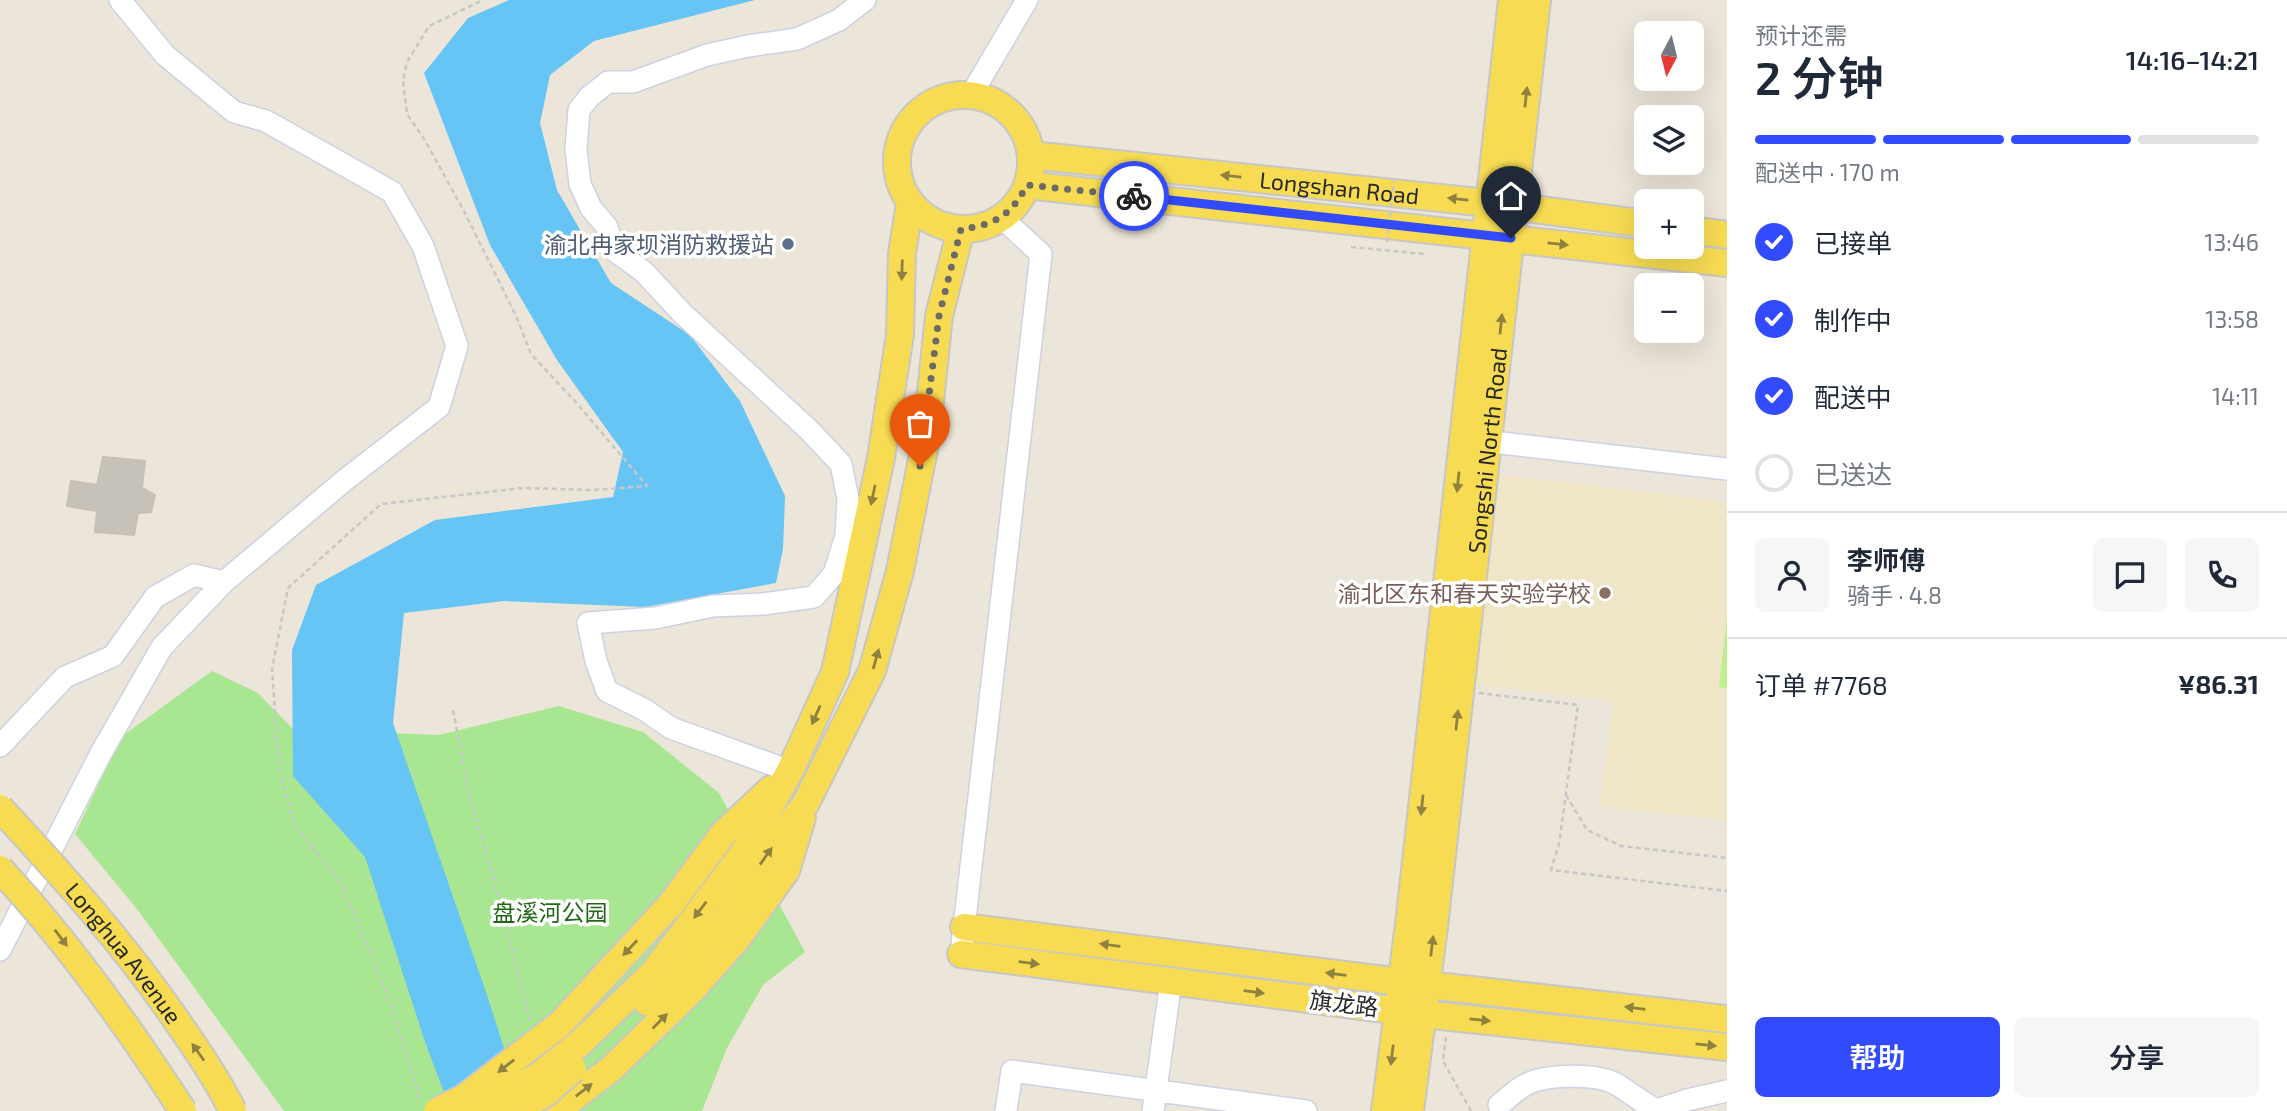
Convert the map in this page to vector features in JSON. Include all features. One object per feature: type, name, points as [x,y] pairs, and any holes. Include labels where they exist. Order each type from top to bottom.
[{"type":"main road","name":"Songshi North Road","points":[[1410,1111],[1423,1013],[1414,983],[1498,237],[1512,0]]},
{"type":"main road","name":"Songshi North Road","points":[[1501,204],[1537,0]]},
{"type":"main road","points":[[971,95],[993,102],[1012,115],[1025,134],[1031,155],[1031,171],[1027,185],[1017,203],[1002,218],[982,226],[961,229],[933,221],[910,203],[900,183],[897,161],[900,139],[911,120],[928,105],[948,97],[971,95]]},
{"type":"main road","name":"Longshan Road","points":[[1031,155],[1501,204],[1634,222]]},
{"type":"main road","name":"Longshan Road","points":[[1027,185],[1727,263]]},
{"type":"main road","points":[[556,1111],[653,973],[744,852],[790,771],[835,672],[878,471],[900,334],[902,253],[910,203]]},
{"type":"main road","points":[[516,1111],[546,1093],[594,1055],[681,969],[727,918],[765,856],[806,803],[872,671],[900,571],[926,439],[939,316],[961,229]]},
{"type":"main road","points":[[1704,231],[1727,234]]},
{"type":"main road","name":"Songshi North Road","points":[[1414,983],[1460,691],[1475,440]]},
{"type":"main road","points":[[429,1104],[464,1098],[560,1024],[671,904],[723,834],[790,771]]},
{"type":"main road","name":"Longhua Avenue","points":[[0,808],[84,899],[153,986],[218,1080],[233,1111]]},
{"type":"main road","name":"Longhua Avenue","points":[[0,869],[44,916],[69,949],[136,1038],[183,1111]]},
{"type":"main road","points":[[964,926],[1414,983],[1727,1018]]},
{"type":"main road","name":"旗龙路","points":[[961,954],[1423,1013],[1727,1047]]},
{"type":"main road","name":"Songshi North Road","points":[[1385,1111],[1423,1013]]},
{"type":"main road","points":[[475,1111],[540,1075],[594,1055]]},
{"type":"main road","points":[[218,1080],[240,1111]]},
{"type":"street","points":[[0,950],[101,753],[162,647],[224,582],[345,480],[439,407],[457,346],[423,246],[392,192],[266,121],[234,112],[165,55],[120,0]]},
{"type":"street","points":[[790,771],[671,728],[645,710],[607,691],[596,662],[588,623],[655,618],[713,606],[763,604],[814,597],[834,574],[846,536],[848,499],[841,464],[681,313],[644,272],[615,251],[607,227],[591,208],[580,184],[576,149],[579,110],[608,82],[633,82],[707,55],[797,39],[839,20],[865,0]]},
{"type":"street","points":[[971,95],[1027,0]]},
{"type":"street","points":[[961,954],[1041,254],[1002,218]]},
{"type":"street","points":[[1475,440],[1727,469]]},
{"type":"street","points":[[0,746],[65,677],[113,656],[156,597],[194,575],[224,582]]},
{"type":"street","points":[[1155,1101],[1171,981]]},
{"type":"street","points":[[1006,1111],[1012,1071],[1155,1101],[1306,1111]]},
{"type":"street","points":[[1499,1105],[1525,1085],[1544,1079],[1582,1077],[1614,1083],[1657,1111],[1687,1100],[1727,1091]]},
{"type":"path","points":[[429,1104],[342,884],[294,824],[279,767],[272,669],[288,588],[381,505],[523,488],[593,490],[647,486],[531,354],[516,316],[465,213],[426,142],[407,114],[403,81],[407,62],[429,26],[483,0]]},
{"type":"path","points":[[1387,242],[1394,180]]},
{"type":"path","points":[[1351,247],[1423,254]]},
{"type":"path","points":[[1460,691],[1578,705],[1559,844],[1551,870],[1727,891]]},
{"type":"path","points":[[453,710],[469,794],[530,1021]]},
{"type":"path","points":[[1566,795],[1587,830],[1622,846],[1727,858]]},
{"type":"path","points":[[1423,1013],[1443,1061],[1471,1111]]},
{"type":"shaded area","name":"渝北区东和春天实验学校","points":[[1497,474],[1727,502],[1727,821],[1600,806],[1613,701],[1473,684]]},
{"type":"green space","points":[[1727,617],[1727,688],[1719,687]]},
{"type":"green space","name":"盘溪河公园","points":[[212,671],[258,693],[293,729],[439,735],[559,706],[643,732],[719,793],[805,952],[763,985],[727,1048],[702,1111],[284,1111],[137,909],[75,834],[121,737]]},
{"type":"water","points":[[509,0],[755,0],[594,41],[550,75],[540,123],[557,190],[611,283],[690,335],[740,401],[785,496],[783,549],[776,583],[645,607],[504,601],[404,613],[393,723],[524,1111],[451,1111],[425,1042],[365,857],[293,776],[292,650],[316,585],[435,520],[613,497],[623,452],[557,360],[490,245],[424,73],[468,18]]},
{"type":"building","points":[[103,457],[145,461],[142,488],[155,495],[151,512],[138,513],[134,535],[95,532],[97,511],[67,506],[71,481],[97,485]]},
{"type":"way so far","points":[[920,466],[926,439],[939,316],[961,229],[982,226],[1002,218],[1017,203],[1027,185],[1134,196]]},
{"type":"place","name":"渝北冉家坝消防救援站","points":[[788,244]]},
{"type":"place","name":"渝北区东和春天实验学校","points":[[1605,593]]},
{"type":"route","points":[[1134,196],[1511,238]]}]
